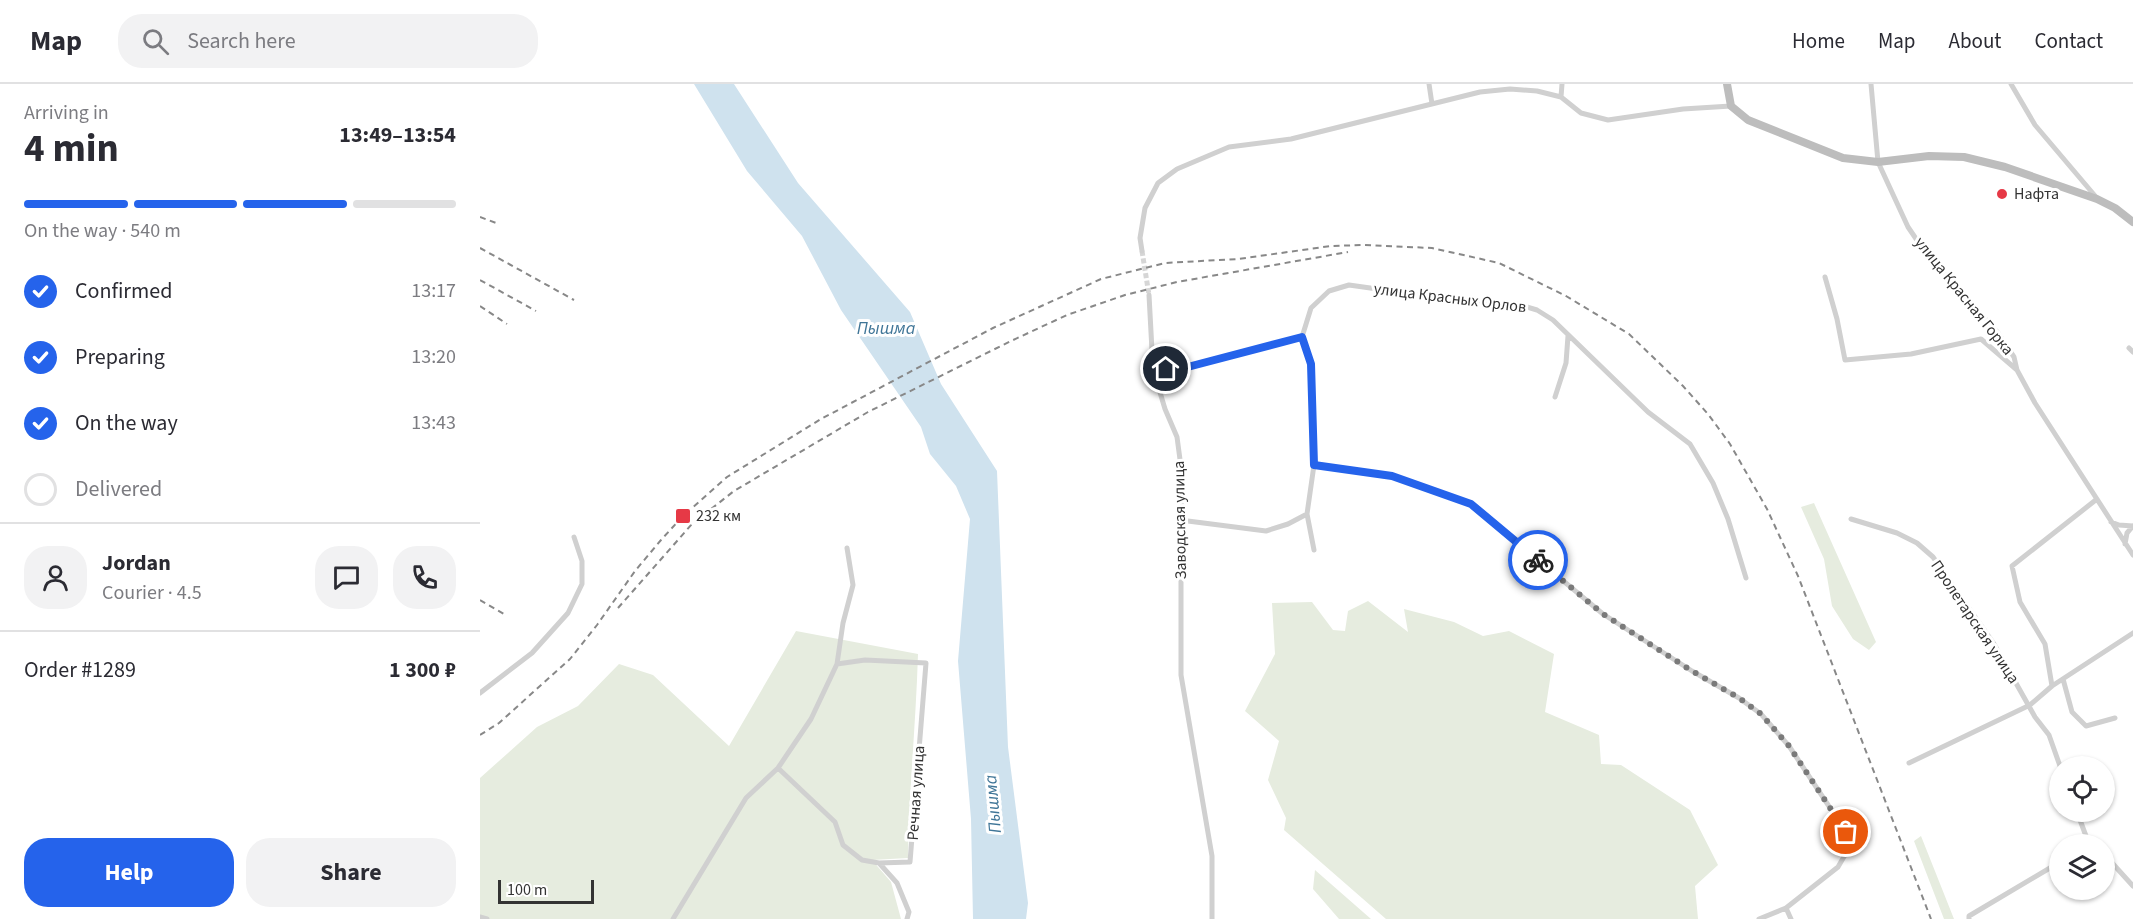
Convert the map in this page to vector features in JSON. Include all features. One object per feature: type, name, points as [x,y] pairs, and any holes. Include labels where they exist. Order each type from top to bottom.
[{"type":"main road","points":[[1727,84],[1731,106],[1740,114],[1756,124],[1843,158],[1878,162],[1929,156],[1964,157],[2005,167],[2097,199],[2115,208],[2133,222]]},
{"type":"street","points":[[1429,84],[1432,105]]},
{"type":"street","points":[[1561,97],[1562,84]]},
{"type":"street","name":"улица Красная Горка","points":[[1871,84],[1878,162],[1908,227],[1925,252],[1998,333],[2014,357],[2017,370],[2035,403],[2133,555]]},
{"type":"street","points":[[2011,84],[2035,125],[2097,199]]},
{"type":"street","points":[[1142,251],[1140,238],[1145,208],[1158,183],[1177,169],[1229,147],[1291,139],[1480,92],[1509,89],[1537,91],[1561,97],[1581,113],[1608,120],[1683,109],[1731,106]]},
{"type":"street","points":[[1825,277],[1837,319],[1845,360],[1911,354],[1981,339],[2017,370]]},
{"type":"street","name":"улица Красных Орлов","points":[[1302,337],[1311,308],[1329,291],[1348,285],[1434,297],[1517,304],[1537,310],[1552,320],[1648,412],[1690,444],[1713,483],[1728,519],[1746,578]]},
{"type":"street","name":"Заводская улица","points":[[1149,295],[1153,369],[1165,409],[1177,437],[1181,467],[1181,675],[1212,856],[1212,919]]},
{"type":"street","points":[[1555,397],[1566,363],[1568,336]]},
{"type":"street","points":[[1153,369],[1180,369],[1302,337],[1311,364],[1314,465],[1307,514],[1314,550]]},
{"type":"street","points":[[1314,465],[1392,476],[1471,504],[1603,614],[1761,714],[1789,746],[1846,832],[1849,848],[1838,867],[1786,908],[1759,919]]},
{"type":"street","points":[[2052,686],[2045,644],[2020,602],[2012,566],[2097,499]]},
{"type":"street","points":[[1180,520],[1266,531],[1288,524],[1307,514]]},
{"type":"street","name":"Пролетарская улица","points":[[1851,519],[1897,533],[1917,543],[1933,557],[1994,644],[2035,717],[2049,735],[2056,756]]},
{"type":"street","points":[[2111,522],[2133,526]]},
{"type":"street","points":[[2125,544],[2127,533],[2133,526]]},
{"type":"street","points":[[480,693],[532,653],[568,613],[582,584],[582,561],[574,537]]},
{"type":"street","points":[[673,919],[746,798],[778,768],[811,719],[837,664],[843,623],[853,585],[847,548]]},
{"type":"street","points":[[1910,763],[2030,705],[2052,686],[2133,633]]},
{"type":"street","name":"Речная улица","points":[[837,664],[865,660],[926,663],[910,862],[879,863]]},
{"type":"street","points":[[2063,679],[2072,712],[2086,726],[2115,718]]},
{"type":"street","points":[[778,768],[835,822],[843,845],[862,860],[879,863],[897,883],[909,912],[907,919]]},
{"type":"street","points":[[2115,866],[2133,886]]},
{"type":"street","points":[[1969,918],[2049,869]]},
{"type":"street","points":[[1786,908],[1791,919]]},
{"type":"street","points":[[480,917],[487,919]]},
{"type":"shaded area","points":[[1814,503],[1876,642],[1869,650],[1853,639],[1832,606],[1824,559],[1801,507]]},
{"type":"shaded area","points":[[1368,601],[1408,632],[1404,609],[1454,622],[1483,636],[1509,631],[1554,654],[1545,712],[1599,735],[1601,764],[1621,765],[1690,810],[1718,865],[1695,886],[1698,919],[1386,919],[1284,830],[1286,818],[1268,780],[1279,741],[1245,711],[1275,654],[1272,603],[1312,602],[1333,630],[1345,631],[1348,611]]},
{"type":"shaded area","points":[[796,631],[918,654],[908,858],[872,860],[891,882],[901,919],[480,919],[480,778],[537,727],[578,706],[619,664],[653,675],[729,746]]},
{"type":"shaded area","points":[[1921,836],[1954,919],[1944,919],[1914,841]]},
{"type":"shaded area","points":[[1315,870],[1371,919],[1339,919],[1313,889]]},
{"type":"water","name":"Пышма","points":[[694,84],[734,84],[798,183],[910,312],[941,384],[997,471],[1008,747],[1028,903],[1026,919],[973,919],[971,819],[958,661],[970,519],[956,486],[930,454],[921,427],[841,310],[802,236],[747,171]]},
{"type":"tunnel","points":[[1142,251],[1149,295]]},
{"type":"railway","points":[[480,217],[496,223]]},
{"type":"railway","points":[[480,735],[499,723],[570,659],[635,571],[661,540],[683,516],[727,477],[821,419],[993,328],[1101,279],[1165,263],[1238,259],[1331,246],[1432,248],[1499,263],[1566,296],[1629,334],[1683,386],[1708,414],[1730,444],[1767,509],[1798,576],[1931,919]]},
{"type":"railway","points":[[480,248],[574,300]]},
{"type":"railway","points":[[618,608],[692,524],[734,491],[868,412],[1011,341],[1067,315],[1125,295],[1177,282],[1348,252]]},
{"type":"railway","points":[[480,280],[536,311]]},
{"type":"railway","points":[[480,306],[507,324]]},
{"type":"railway","points":[[480,600],[504,614]]},
{"type":"way so far","points":[[1538,560],[1603,614],[1761,714],[1789,746],[1846,832]]},
{"type":"place","name":"Нафта","points":[[2002,194]]},
{"type":"place","name":"232 км","points":[[683,516]]},
{"type":"route","points":[[1166,369],[1180,369],[1302,337],[1311,364],[1314,465],[1392,476],[1471,504],[1538,560]]}]
